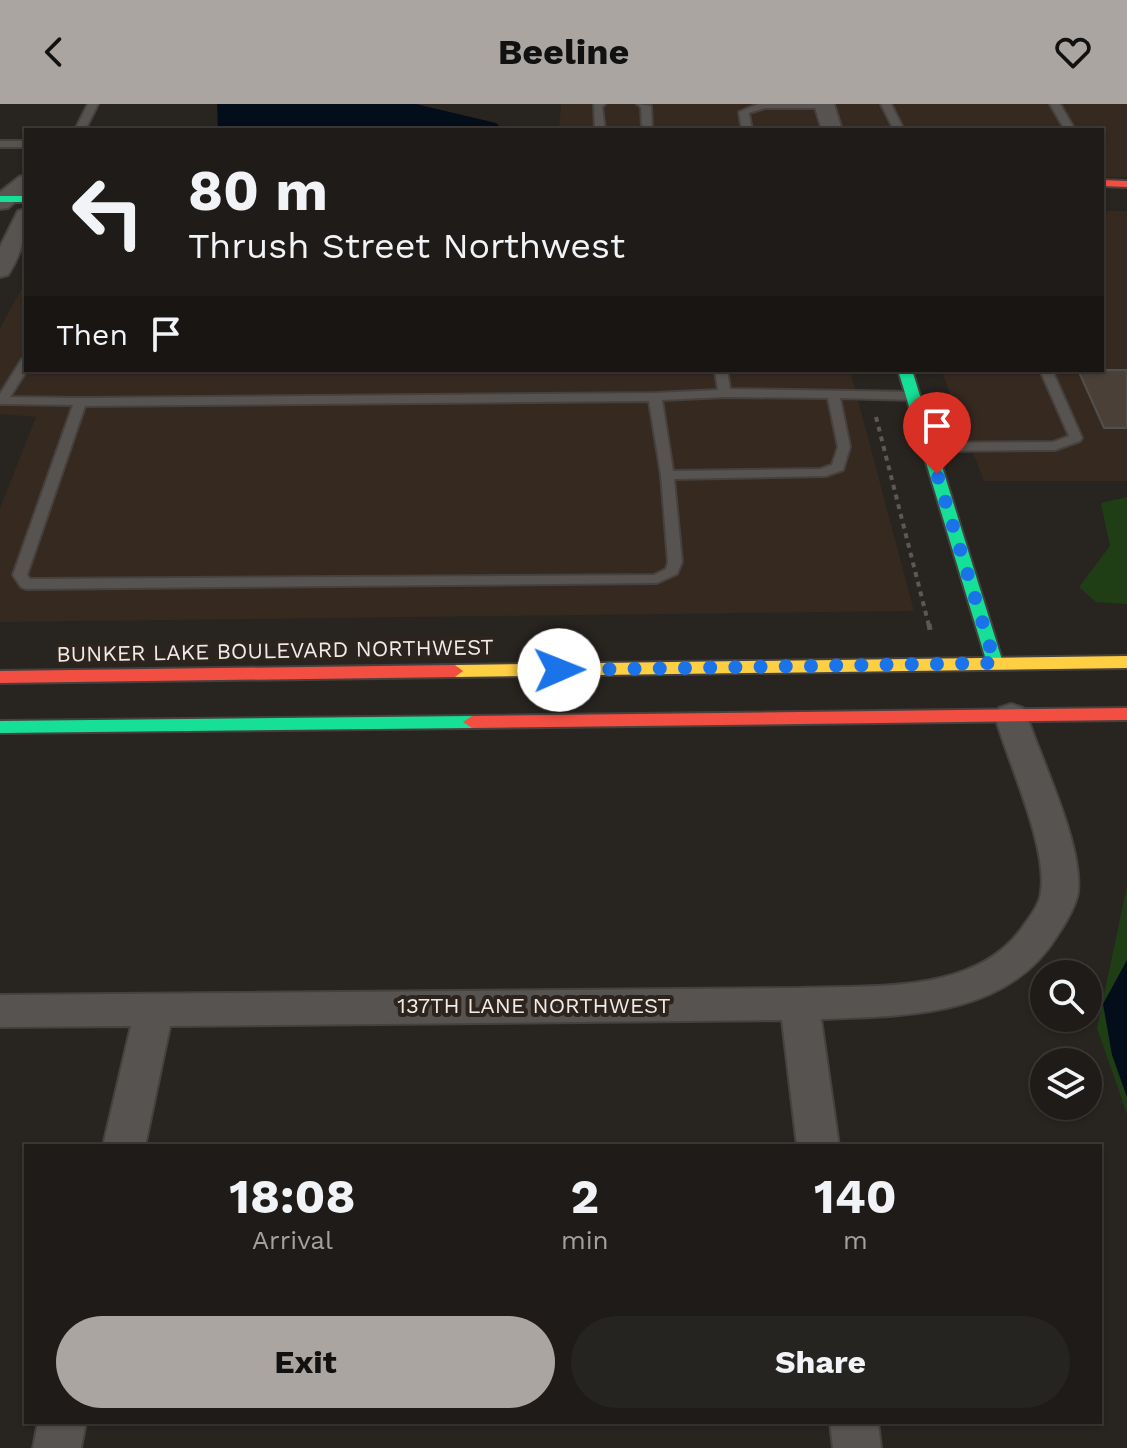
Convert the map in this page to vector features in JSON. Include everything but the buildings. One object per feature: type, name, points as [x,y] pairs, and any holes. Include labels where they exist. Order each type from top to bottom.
[{"type":"main road","points":[[1104,183],[1127,184]]},
{"type":"main road","points":[[1,195],[24,199]]},
{"type":"main road","points":[[1104,201],[1127,201]]},
{"type":"main road","points":[[906,372],[995,663]]},
{"type":"main road","name":"BUNKER LAKE BOULEVARD NORTHWEST","points":[[0,677],[1127,662]]},
{"type":"main road","points":[[0,727],[1127,714]]},
{"type":"street","points":[[824,105],[831,128]]},
{"type":"street","points":[[1,195],[24,181]]},
{"type":"street","points":[[0,270],[23,226]]},
{"type":"street","name":"137TH LANE NORTHWEST","points":[[0,1011],[799,1004],[915,998],[979,983],[1022,959],[1044,928],[1060,893],[1054,856],[1011,716]]},
{"type":"street","points":[[799,1004],[818,1144]]},
{"type":"street","points":[[124,1144],[154,1009]]},
{"type":"street","points":[[57,1448],[62,1424]]},
{"type":"street","points":[[854,1424],[857,1448]]},
{"type":"lane","points":[[81,128],[93,104]]},
{"type":"lane","points":[[600,104],[597,106],[600,128]]},
{"type":"lane","points":[[642,104],[646,106],[647,128]]},
{"type":"lane","points":[[886,104],[898,128]]},
{"type":"lane","points":[[1055,104],[1069,128]]},
{"type":"lane","points":[[747,128],[744,112],[764,105],[824,105]]},
{"type":"lane","points":[[0,144],[24,144]]},
{"type":"lane","points":[[1,400],[24,365]]},
{"type":"lane","points":[[721,372],[725,393]]},
{"type":"lane","points":[[929,447],[1055,446],[1071,443],[1076,438],[1047,372]]},
{"type":"lane","points":[[1,400],[655,397],[725,393],[914,396]]},
{"type":"lane","points":[[667,475],[821,473],[838,467],[844,447],[833,394]]},
{"type":"lane","points":[[80,402],[20,575],[26,584],[657,579],[672,571],[675,562],[667,475],[655,397]]},
{"type":"path","points":[[869,394],[930,630]]},
{"type":"shaded area","points":[[561,104],[1127,104],[1127,177],[1104,177],[1104,128],[559,128]]},
{"type":"shaded area","points":[[1104,211],[1127,211],[1127,481],[984,481],[942,372],[1104,372]]},
{"type":"shaded area","points":[[24,285],[24,372],[851,372],[914,611],[0,622],[0,508],[36,417],[0,414],[0,328]]},
{"type":"green space","points":[[1127,497],[1127,604],[1096,602],[1079,587],[1110,546],[1101,503]]},
{"type":"green space","points":[[1127,886],[1127,1114],[1098,1032],[1102,1032],[1102,1004]]},
{"type":"water","points":[[217,104],[416,104],[496,123],[502,128],[218,128]]},
{"type":"water","points":[[1127,960],[1127,1097],[1112,1055],[1103,1004]]},
{"type":"traffic: fast","points":[[0,199],[24,199]]},
{"type":"traffic: fast","points":[[906,372],[995,663]]},
{"type":"traffic: fast","points":[[0,727],[472,722]]},
{"type":"traffic: slow","points":[[455,671],[1127,662]]},
{"type":"traffic: jam","points":[[1104,183],[1127,184]]},
{"type":"traffic: jam","points":[[0,677],[455,671]]},
{"type":"traffic: jam","points":[[472,722],[1127,714]]},
{"type":"route","points":[[559,670],[995,663],[937,474]]}]
